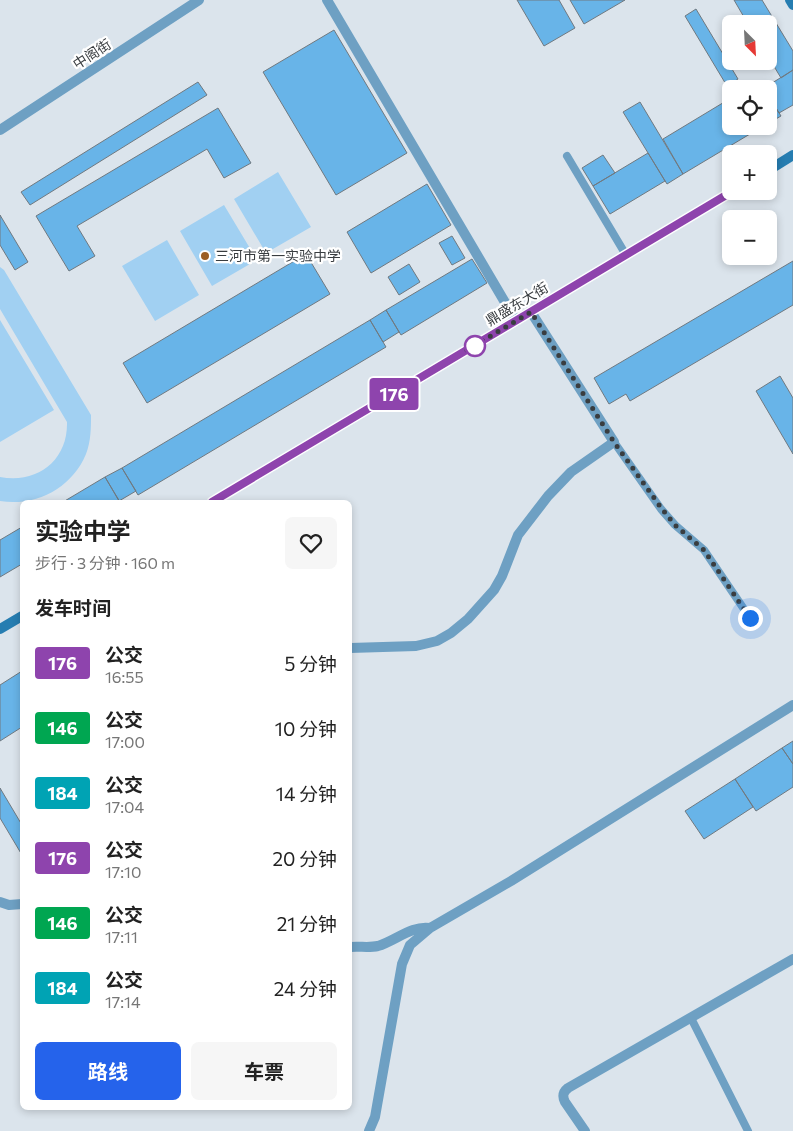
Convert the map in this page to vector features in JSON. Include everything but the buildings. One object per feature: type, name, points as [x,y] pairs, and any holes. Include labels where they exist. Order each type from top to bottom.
[{"type":"main road","points":[[790,0],[793,5]]},
{"type":"main road","points":[[777,165],[793,155]]},
{"type":"main road","name":"鼎盛东大街","points":[[219,500],[722,198]]},
{"type":"main road","points":[[0,629],[20,617]]},
{"type":"street","name":"中阁街","points":[[0,130],[199,0]]},
{"type":"street","points":[[327,0],[516,321]]},
{"type":"street","points":[[352,648],[416,646],[437,641],[451,633],[468,619],[494,590],[502,576],[518,536],[548,496],[572,472],[614,442],[531,312]]},
{"type":"street","points":[[369,1131],[375,1116],[402,964],[410,945],[430,928],[511,881],[793,705]]},
{"type":"street","points":[[0,902],[9,905],[20,904]]},
{"type":"street","points":[[352,947],[375,947],[409,932],[425,927],[430,928]]},
{"type":"street","points":[[586,1131],[565,1102],[563,1097],[564,1091],[793,959]]},
{"type":"lane","points":[[567,156],[626,255]]},
{"type":"lane","points":[[614,442],[675,525],[704,550],[750,618]]},
{"type":"lane","points":[[691,1018],[748,1131]]},
{"type":"shaded area","points":[[278,172],[311,227],[266,253],[234,199]]},
{"type":"shaded area","points":[[224,205],[257,260],[212,286],[180,231]]},
{"type":"shaded area","points":[[167,240],[199,295],[155,321],[122,266]]},
{"type":"shaded area","points":[[0,267],[4,270],[91,415],[88,449],[72,477],[39,498],[20,502],[0,501],[0,477],[26,477],[48,467],[62,448],[66,436],[67,422],[0,309]]},
{"type":"shaded area","points":[[0,320],[54,410],[0,442]]},
{"type":"bus line","name":"176","points":[[215,500],[722,198]]},
{"type":"place","name":"三河市第一实验中学","points":[[205,256]]},
{"type":"route","points":[[475,346],[467,350],[531,312],[614,442],[675,525],[704,550],[750,618]]}]
